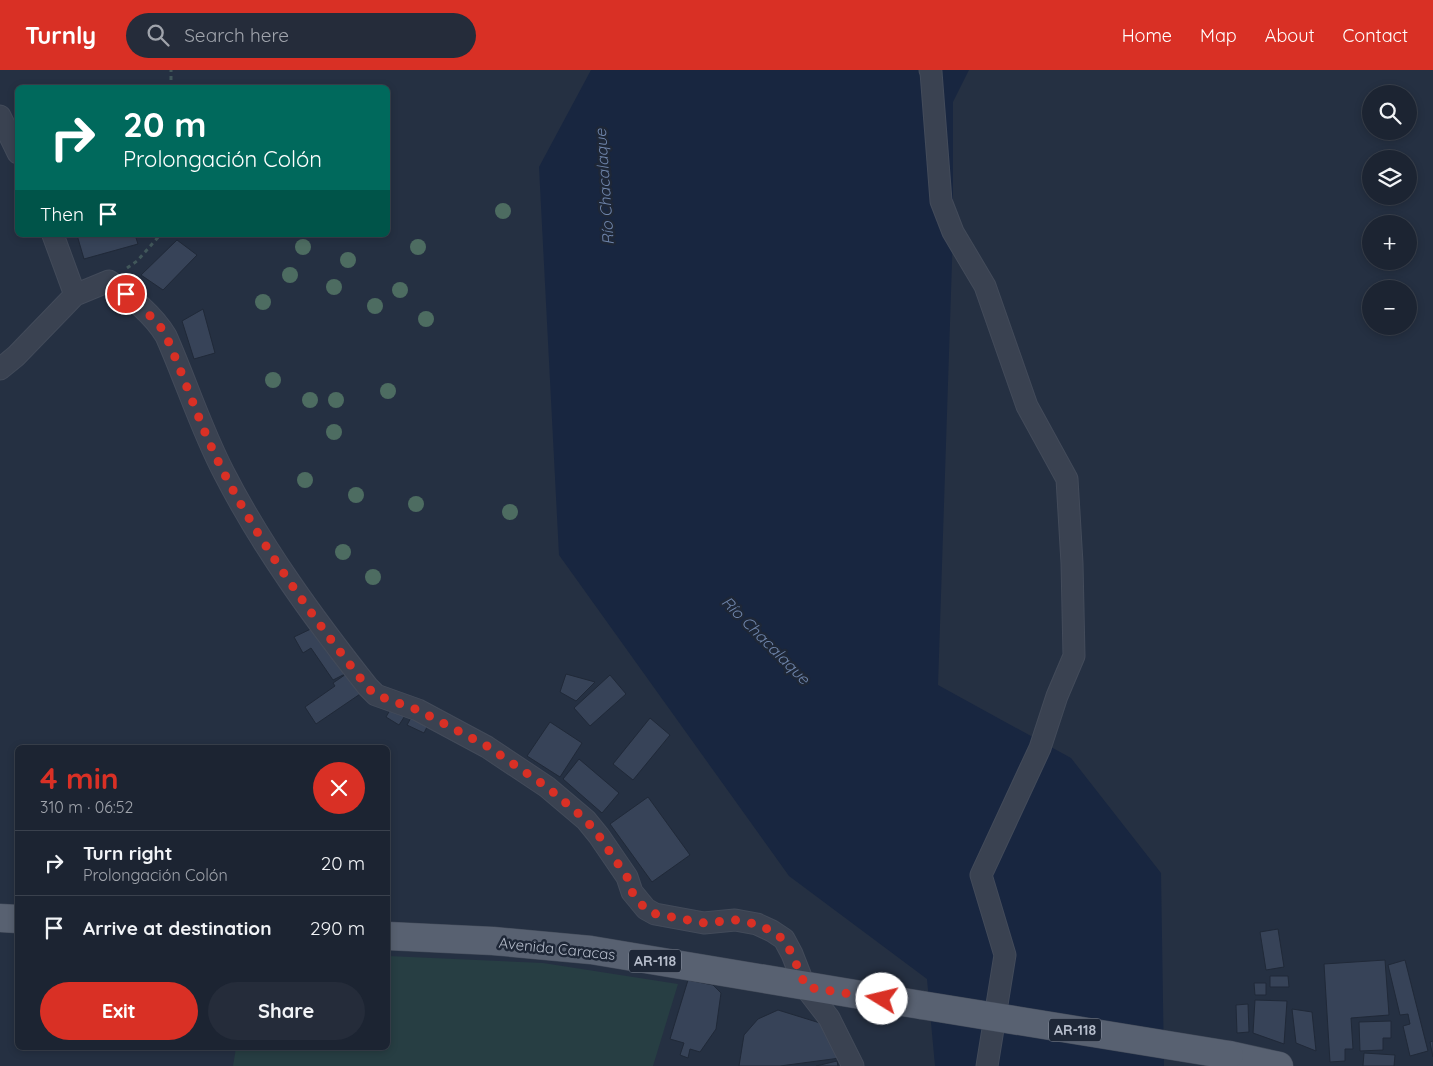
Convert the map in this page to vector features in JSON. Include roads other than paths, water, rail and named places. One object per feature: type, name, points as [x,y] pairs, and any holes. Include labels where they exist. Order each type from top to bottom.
[{"type":"main road","points":[[0,918],[15,919]]},
{"type":"main road","name":"Avenida Caracas","points":[[390,936],[591,950],[806,987],[1229,1055],[1279,1066]]},
{"type":"street","points":[[930,70],[941,201],[953,232],[985,286],[1027,406],[1067,479],[1070,526],[1074,656],[1057,696],[1040,748],[981,875],[1005,955],[987,1066]]},
{"type":"street","points":[[0,116],[15,147]]},
{"type":"street","points":[[54,237],[75,295]]},
{"type":"street","points":[[0,369],[16,356],[75,295],[109,281],[126,294],[158,323],[178,362],[215,456],[249,518],[304,601],[368,688],[376,695],[418,710],[487,746],[547,787],[586,820],[599,836],[627,877],[632,892],[646,910],[656,914],[704,923],[735,920],[756,924],[772,931],[784,940],[806,987],[828,1018],[853,1066]]},
{"type":"water","name":"Río Chacalaque","points":[[591,70],[969,70],[953,102],[953,232],[938,685],[1071,758],[1161,873],[1164,1066],[935,1066],[927,979],[789,876],[559,555],[539,167]]}]
